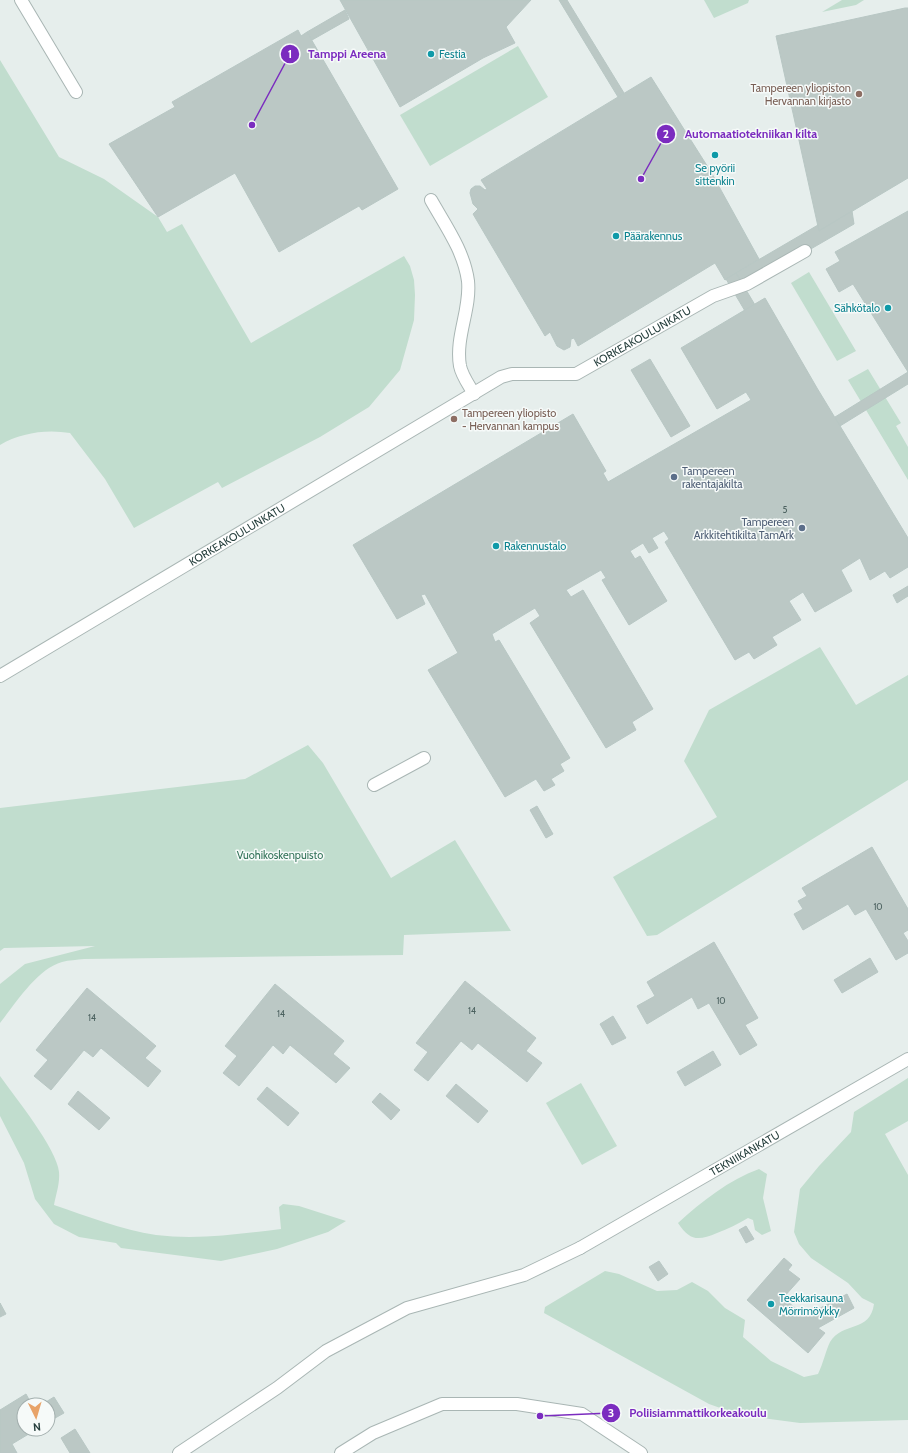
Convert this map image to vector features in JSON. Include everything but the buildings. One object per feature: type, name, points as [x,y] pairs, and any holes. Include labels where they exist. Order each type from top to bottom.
[{"type":"street","points":[[21,0],[76,92]]},
{"type":"street","points":[[431,200],[459,250],[468,279],[468,293],[460,356],[460,368],[474,394]]},
{"type":"street","name":"KORKEAKOULUNKATU","points":[[0,676],[501,377],[512,374],[576,374],[713,296],[747,284],[805,251]]},
{"type":"street","points":[[374,785],[424,758]]},
{"type":"street","name":"TEKNIIKANKATU","points":[[179,1453],[277,1388],[326,1351],[407,1308],[524,1275],[580,1248],[908,1059]]},
{"type":"street","points":[[341,1453],[373,1433],[442,1404],[517,1404],[582,1414],[641,1453]]},
{"type":"green space","points":[[704,0],[749,0],[748,3],[714,18]]},
{"type":"green space","points":[[842,0],[864,0],[856,5],[822,12]]},
{"type":"green space","points":[[518,46],[548,97],[430,166],[400,115]]},
{"type":"green space","points":[[0,60],[59,157],[104,179],[158,217],[167,232],[182,224],[251,343],[404,256],[410,266],[414,280],[414,320],[400,370],[369,407],[320,437],[222,488],[218,482],[134,528],[105,479],[70,433],[34,433],[16,438],[0,445]]},
{"type":"green space","points":[[809,272],[856,351],[837,361],[791,283]]},
{"type":"green space","points":[[868,369],[901,423],[896,426],[908,447],[908,480],[848,380]]},
{"type":"green space","points":[[820,647],[856,705],[908,675],[908,780],[657,935],[647,936],[613,877],[717,817],[684,761],[709,710]]},
{"type":"green space","name":"Vuohikoskenpuisto","points":[[308,745],[323,763],[391,878],[455,840],[511,931],[404,935],[403,955],[84,959],[67,961],[53,966],[36,979],[0,1023],[0,984],[25,964],[95,946],[4,948],[0,951],[0,808],[245,779]]},
{"type":"green space","points":[[0,1076],[34,1123],[57,1162],[59,1181],[54,1205],[130,1230],[156,1235],[187,1237],[218,1236],[281,1229],[279,1207],[283,1204],[299,1206],[346,1221],[328,1232],[277,1249],[221,1261],[121,1248],[116,1243],[79,1237],[54,1224],[35,1199],[24,1163],[0,1116]]},
{"type":"green space","points":[[908,1078],[908,1121],[885,1134],[908,1175],[908,1420],[800,1423],[740,1415],[709,1404],[544,1313],[545,1307],[605,1271],[619,1274],[657,1291],[677,1290],[692,1282],[708,1291],[725,1308],[745,1320],[743,1337],[771,1361],[804,1377],[818,1374],[830,1342],[842,1331],[862,1323],[867,1319],[874,1304],[862,1298],[848,1283],[811,1258],[799,1244],[794,1232],[800,1189],[851,1132],[854,1112]]},
{"type":"green space","points":[[581,1083],[617,1146],[582,1165],[546,1103]]},
{"type":"green space","points":[[759,1169],[767,1174],[763,1198],[771,1231],[762,1235],[755,1230],[753,1220],[748,1218],[710,1236],[699,1238],[691,1236],[682,1229],[678,1223],[716,1192],[737,1179]]},
{"type":"place","name":"Festia","points":[[431,54]]},
{"type":"place","name":"Tampereen yliopiston Hervannan kirjasto","points":[[859,94]]},
{"type":"place","name":"Tamppi Areena","points":[[252,125]]},
{"type":"place","name":"Se pyörii sittenkin","points":[[715,155]]},
{"type":"place","name":"Automaatiotekniikan kilta","points":[[641,179]]},
{"type":"place","name":"Päärakennus","points":[[616,236]]},
{"type":"place","name":"Sähkötalo","points":[[888,308]]},
{"type":"place","name":"Tampereen yliopisto - Hervannan kampus","points":[[454,419]]},
{"type":"place","name":"Tampereen rakentajakilta","points":[[674,477]]},
{"type":"place","name":"Tampereen Arkkitehtikilta TamArk","points":[[802,528]]},
{"type":"place","name":"Rakennustalo","points":[[496,546]]},
{"type":"place","name":"Teekkarisauna Mörrimöykky","points":[[771,1304]]},
{"type":"place","name":"Poliisiammattikorkeakoulu","points":[[540,1416]]}]
